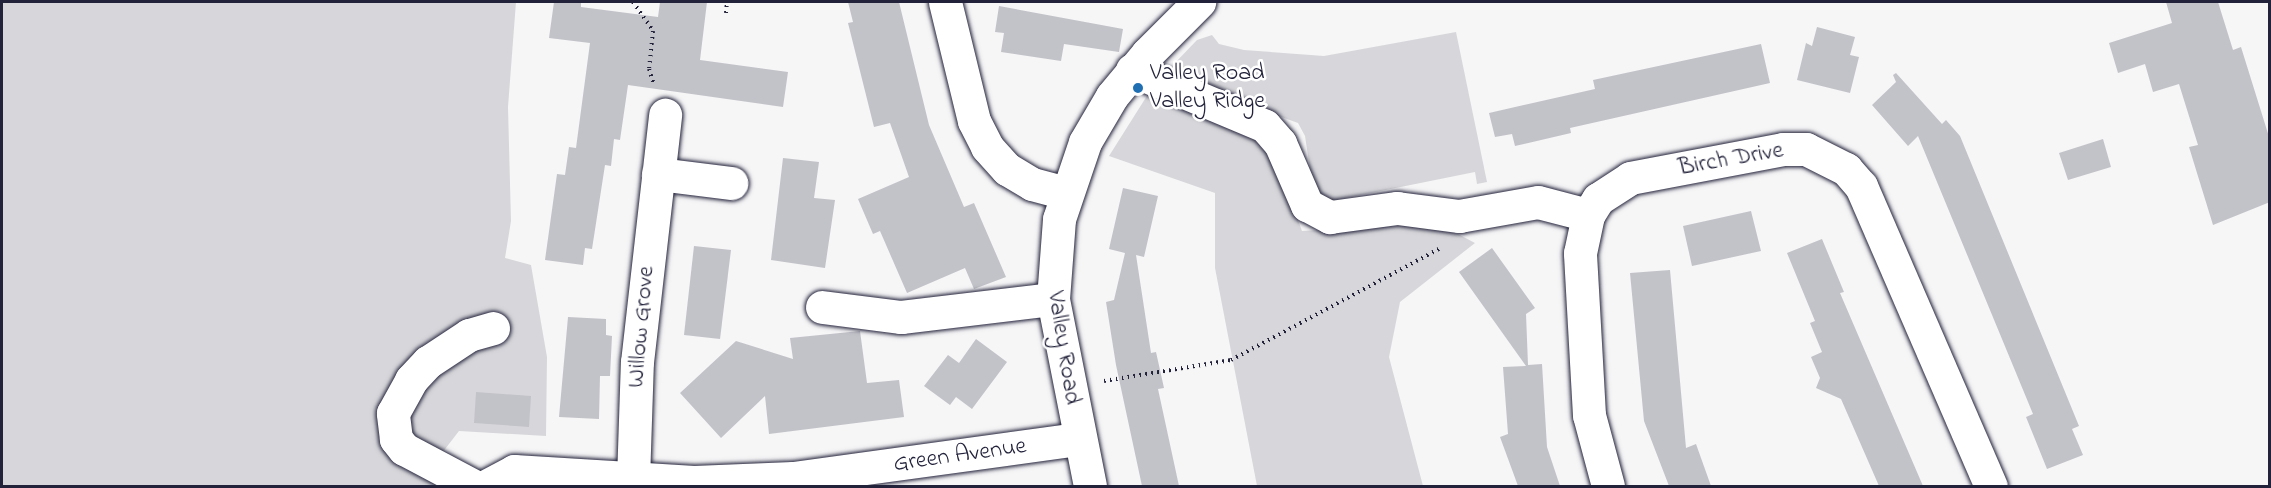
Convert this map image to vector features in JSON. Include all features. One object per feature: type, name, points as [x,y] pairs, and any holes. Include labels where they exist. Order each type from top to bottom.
[{"type":"street","points":[[945,2],[974,121],[987,147],[1007,169],[1032,184],[1066,192]]},
{"type":"street","name":"Valley Road","points":[[1090,486],[1078,439],[1053,299],[1055,245],[1066,192],[1098,118],[1132,70],[1199,2]]},
{"type":"street","points":[[1132,70],[1264,126],[1280,143],[1300,195],[1317,213],[1342,217],[1397,208],[1454,230],[1538,202],[1588,215]]},
{"type":"street","name":"Willow Grove","points":[[633,480],[637,362],[665,115]]},
{"type":"street","name":"Birch Drive","points":[[1608,486],[1589,415],[1580,253],[1588,215],[1598,199],[1630,178],[1783,149],[1806,149],[1827,156],[1846,169],[1861,186],[1991,486]]},
{"type":"street","points":[[658,174],[731,183]]},
{"type":"street","points":[[822,307],[901,317],[1053,299]]},
{"type":"street","points":[[474,486],[404,449],[396,439],[393,413],[411,380],[428,362],[470,335],[493,328]]},
{"type":"street","name":"Green Avenue","points":[[486,486],[514,471],[633,480],[754,483],[1078,439]]},
{"type":"path","points":[[633,2],[653,31],[649,69],[665,115]]},
{"type":"path","points":[[726,13],[727,2]]},
{"type":"path","points":[[1068,386],[1231,360],[1454,230]]},
{"type":"shaded area","points":[[2,2],[516,2],[508,107],[511,221],[505,258],[531,265],[547,357],[546,436],[459,431],[442,453],[447,486],[2,486]]},
{"type":"shaded area","points":[[1456,32],[1487,182],[1477,184],[1475,172],[1326,202],[1314,195],[1305,136],[1298,123],[1185,82],[1173,65],[1197,40],[1212,35],[1219,44],[1244,50],[1324,56]]},
{"type":"shaded area","points":[[1150,91],[1256,136],[1277,164],[1302,231],[1413,225],[1458,234],[1475,243],[1400,302],[1389,357],[1423,486],[1257,486],[1215,268],[1215,193],[1109,156]]},
{"type":"building","points":[[554,2],[581,2],[581,7],[658,17],[660,2],[707,2],[700,60],[788,72],[783,107],[628,85],[620,140],[614,139],[611,166],[605,165],[592,249],[585,248],[583,265],[545,260],[557,174],[565,175],[569,147],[576,148],[590,43],[549,38]]},
{"type":"building","points":[[848,2],[899,2],[929,125],[964,207],[974,203],[1006,277],[974,289],[965,268],[907,293],[880,231],[873,234],[858,199],[909,177],[890,123],[874,127],[848,23],[853,22]]},
{"type":"building","points":[[2166,2],[2218,2],[2233,50],[2241,47],[2270,140],[2270,202],[2213,225],[2189,147],[2198,145],[2179,84],[2153,92],[2145,64],[2118,73],[2109,43],[2172,23]]},
{"type":"building","points":[[999,6],[1123,29],[1119,52],[1064,44],[1061,61],[1001,52],[1004,33],[995,32]]},
{"type":"building","points":[[1817,27],[1855,37],[1850,55],[1859,57],[1850,93],[1797,80],[1806,43],[1812,46]]},
{"type":"building","points":[[1761,44],[1770,83],[1570,128],[1571,133],[1515,146],[1512,134],[1495,137],[1489,113],[1595,89],[1593,80]]},
{"type":"building","points":[[1896,73],[1942,124],[1946,120],[1960,136],[2079,426],[2072,429],[2083,455],[2047,469],[2026,417],[2033,414],[1918,136],[1908,146],[1872,105],[1896,82],[1893,75]]},
{"type":"building","points":[[2103,139],[2111,167],[2068,180],[2059,153]]},
{"type":"building","points":[[783,158],[819,162],[814,198],[835,200],[825,268],[771,260]]},
{"type":"building","points":[[1123,188],[1158,196],[1144,257],[1136,255],[1151,353],[1156,352],[1164,388],[1158,389],[1179,486],[1142,486],[1116,365],[1106,302],[1114,300],[1125,253],[1109,249]]},
{"type":"building","points":[[1751,211],[1761,251],[1692,266],[1683,226]]},
{"type":"building","points":[[1822,239],[1844,292],[1840,293],[1923,486],[1879,486],[1841,399],[1816,388],[1820,378],[1811,357],[1822,352],[1810,323],[1815,321],[1787,253]]},
{"type":"building","points":[[694,246],[731,250],[720,339],[684,335]]},
{"type":"building","points":[[1492,248],[1535,308],[1526,314],[1528,365],[1542,364],[1547,447],[1560,486],[1518,486],[1500,437],[1508,434],[1503,367],[1526,366],[1459,272]]},
{"type":"building","points":[[1670,270],[1686,448],[1696,444],[1711,486],[1669,486],[1644,421],[1630,273]]},
{"type":"building","points":[[568,317],[606,319],[606,335],[612,336],[610,376],[600,376],[599,419],[559,417]]},
{"type":"building","points":[[860,331],[867,383],[899,380],[904,417],[769,434],[765,396],[721,438],[680,393],[736,341],[793,359],[790,338]]},
{"type":"building","points":[[976,339],[1007,362],[972,409],[956,397],[950,405],[924,386],[948,355],[959,363]]},
{"type":"building","points":[[476,392],[531,396],[529,427],[474,423]]},
{"type":"place","name":"Valley Road Valley Ridge","points":[[1138,88]]}]
